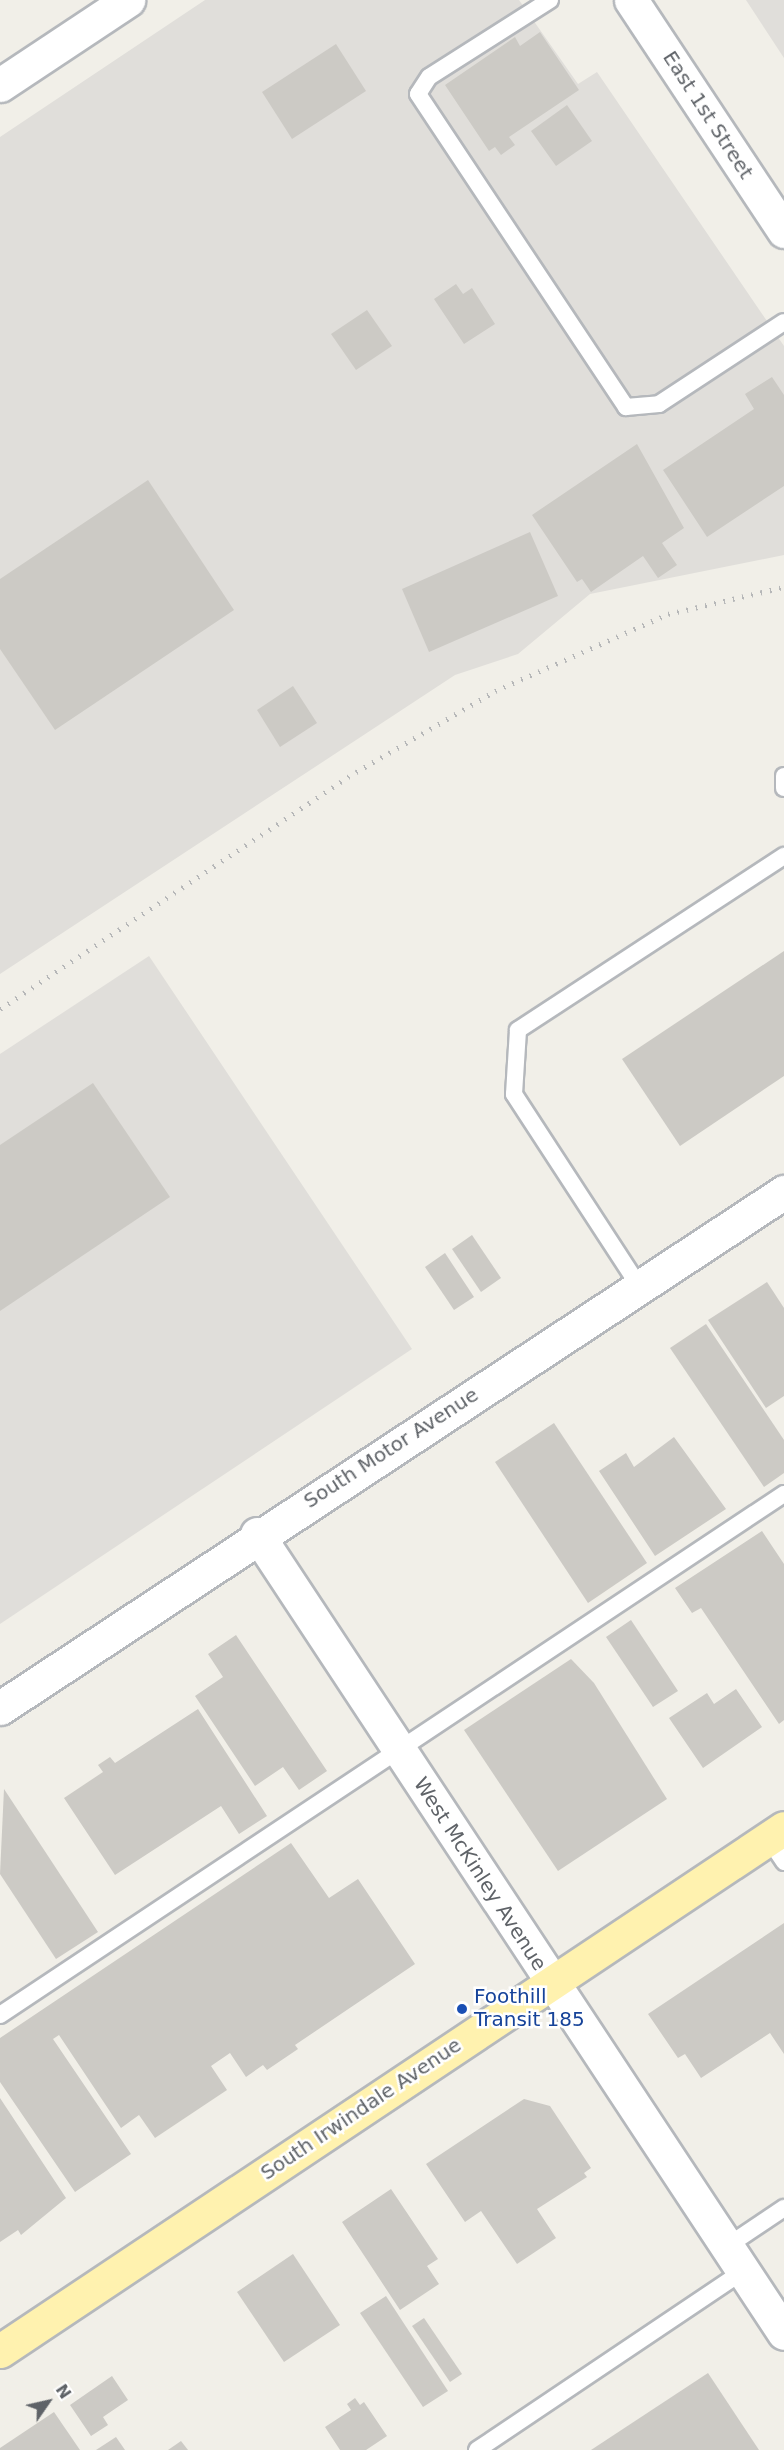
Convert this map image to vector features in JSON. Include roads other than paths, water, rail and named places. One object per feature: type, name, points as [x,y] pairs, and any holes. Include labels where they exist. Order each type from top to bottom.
[{"type":"main road","name":"South Irwindale Avenue","points":[[0,2351],[550,1982],[779,1843]]},
{"type":"street","points":[[0,85],[128,0]]},
{"type":"street","name":"East 1st Street","points":[[631,0],[784,231]]},
{"type":"street","name":"South Motor Avenue","points":[[0,1708],[257,1534],[784,1192]]},
{"type":"street","name":"West McKinley Avenue","points":[[257,1534],[550,1982],[784,2333]]},
{"type":"lane","points":[[550,0],[429,77],[418,94],[626,406],[659,404],[784,322]]},
{"type":"lane","points":[[784,776],[784,788]]},
{"type":"lane","points":[[639,1286],[514,1094],[518,1030],[784,856]]},
{"type":"lane","points":[[0,2015],[784,1494]]},
{"type":"lane","points":[[477,2450],[734,2259],[784,2208]]},
{"type":"railway","points":[[0,1009],[356,772],[495,691],[668,614],[784,587]]},
{"type":"place","name":"Foothill Transit 185","points":[[462,2009]]}]
